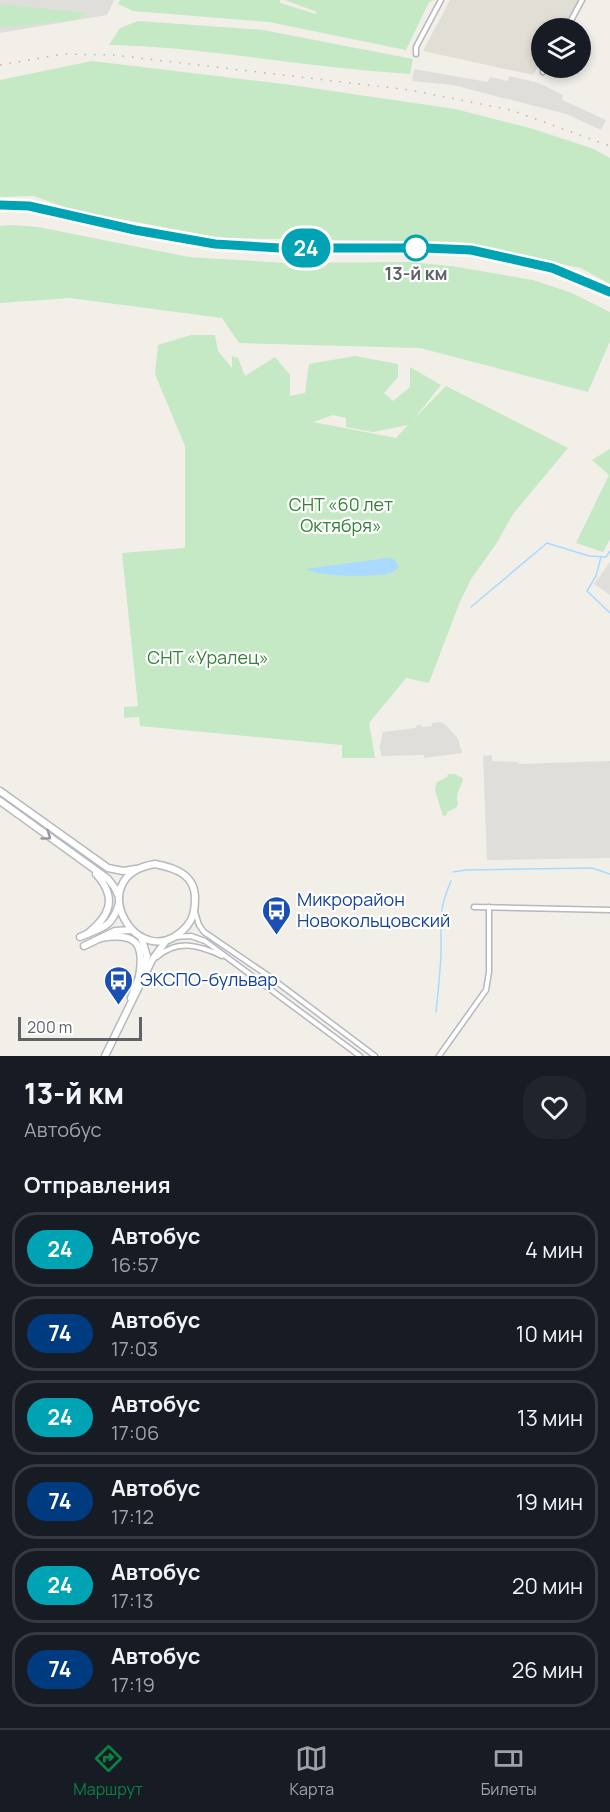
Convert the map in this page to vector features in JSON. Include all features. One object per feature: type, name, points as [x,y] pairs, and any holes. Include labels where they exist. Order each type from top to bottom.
[{"type":"street","points":[[416,54],[416,46],[441,0]]},
{"type":"street","points":[[572,18],[582,0]]},
{"type":"street","points":[[0,205],[29,206],[135,230],[215,244],[280,248],[471,250],[552,268],[610,292]]},
{"type":"street","points":[[0,791],[108,868],[123,871],[155,864],[171,867],[183,873],[194,886],[196,918],[204,932],[270,977],[375,1056]]},
{"type":"street","points":[[0,801],[111,882],[116,890],[123,917],[132,930],[141,937],[154,942],[184,936],[198,938],[229,958],[360,1056]]},
{"type":"street","points":[[90,867],[107,889],[109,900],[108,909],[102,921],[84,936],[107,926],[116,914],[121,887],[126,878],[139,869]]},
{"type":"street","points":[[474,907],[610,910]]},
{"type":"street","points":[[439,1056],[486,990],[489,972],[489,907]]},
{"type":"street","points":[[174,937],[186,926],[195,908]]},
{"type":"street","points":[[84,946],[119,930],[132,930]]},
{"type":"street","points":[[101,938],[119,936],[134,941],[142,953],[139,977]]},
{"type":"street","points":[[130,1003],[147,956],[141,937]]},
{"type":"street","points":[[105,1056],[157,952],[167,940]]},
{"type":"street","points":[[148,970],[161,953],[181,945],[203,947],[229,958]]},
{"type":"shaded area","points":[[0,0],[114,0],[107,15],[0,33]]},
{"type":"shaded area","points":[[450,0],[580,0],[570,18],[531,18],[531,75],[423,51]]},
{"type":"shaded area","points":[[414,69],[488,82],[490,77],[508,81],[509,76],[539,83],[563,95],[562,100],[606,120],[601,130],[566,114],[453,85],[412,81]]},
{"type":"shaded area","points":[[610,562],[610,595],[594,584]]},
{"type":"shaded area","points":[[432,723],[445,724],[458,739],[462,753],[424,758],[424,755],[381,756],[381,750],[379,750],[383,732],[416,728],[417,725],[432,726]]},
{"type":"shaded area","points":[[492,755],[492,761],[518,762],[519,764],[610,761],[610,858],[487,860],[483,756]]},
{"type":"green space","points":[[120,0],[280,0],[280,3],[316,14],[317,12],[285,0],[434,0],[429,2],[406,50],[269,22],[133,11],[118,4]]},
{"type":"green space","points":[[0,4],[87,13],[74,20],[0,28]]},
{"type":"green space","points":[[138,21],[263,30],[413,59],[410,74],[190,50],[109,45],[120,28]]},
{"type":"green space","points":[[92,61],[291,85],[455,109],[530,128],[594,149],[610,158],[610,284],[581,268],[455,242],[221,238],[73,210],[34,196],[0,197],[0,80]]},
{"type":"green space","points":[[0,226],[38,227],[189,257],[287,263],[408,262],[451,266],[533,280],[572,293],[610,312],[610,341],[588,392],[420,348],[239,343],[222,318],[70,298],[0,303]]},
{"type":"green space","points":[[191,335],[215,335],[218,351],[232,368],[232,356],[238,358],[245,376],[275,357],[290,375],[290,396],[305,393],[309,364],[355,356],[398,364],[398,377],[384,393],[393,401],[410,387],[410,367],[441,385],[413,420],[446,386],[568,448],[513,514],[496,544],[471,579],[429,683],[406,678],[369,723],[375,758],[342,758],[342,745],[140,726],[139,717],[124,718],[124,707],[138,706],[122,553],[185,548],[185,446],[155,374],[158,345]],"holes":[[[333,415],[346,418],[346,427],[373,432],[408,425],[396,438],[313,422]]]},
{"type":"green space","points":[[610,449],[610,539],[603,552],[576,543],[609,475],[592,460]]},
{"type":"green space","points":[[448,774],[463,778],[456,808],[443,816],[435,790],[437,782],[447,777]]},
{"type":"water","points":[[394,559],[399,567],[387,574],[333,575],[306,569]]},
{"type":"waterway","points":[[471,607],[547,543],[589,556],[606,557],[610,551]]},
{"type":"waterway","points":[[601,557],[596,576],[587,591],[610,613]]},
{"type":"waterway","points":[[453,872],[592,868],[610,874]]},
{"type":"waterway","points":[[436,1012],[442,910],[451,881]]},
{"type":"railway","points":[[0,65],[63,54],[114,55],[410,90],[511,110],[610,146]]},
{"type":"bus line","name":"24","points":[[0,205],[29,206],[135,230],[245,247],[471,250],[552,268],[610,292]]},
{"type":"place","name":"13-й км","points":[[416,248]]},
{"type":"place","name":"Микрорайон Новокольцовский","points":[[276,936]]},
{"type":"place","name":"ЭКСПО-бульвар","points":[[119,1006]]},
{"type":"park label","name":"СНТ «60 лет Октября»","points":[[341,515]]},
{"type":"park label","name":"СНТ «Уралец»","points":[[208,658]]}]
